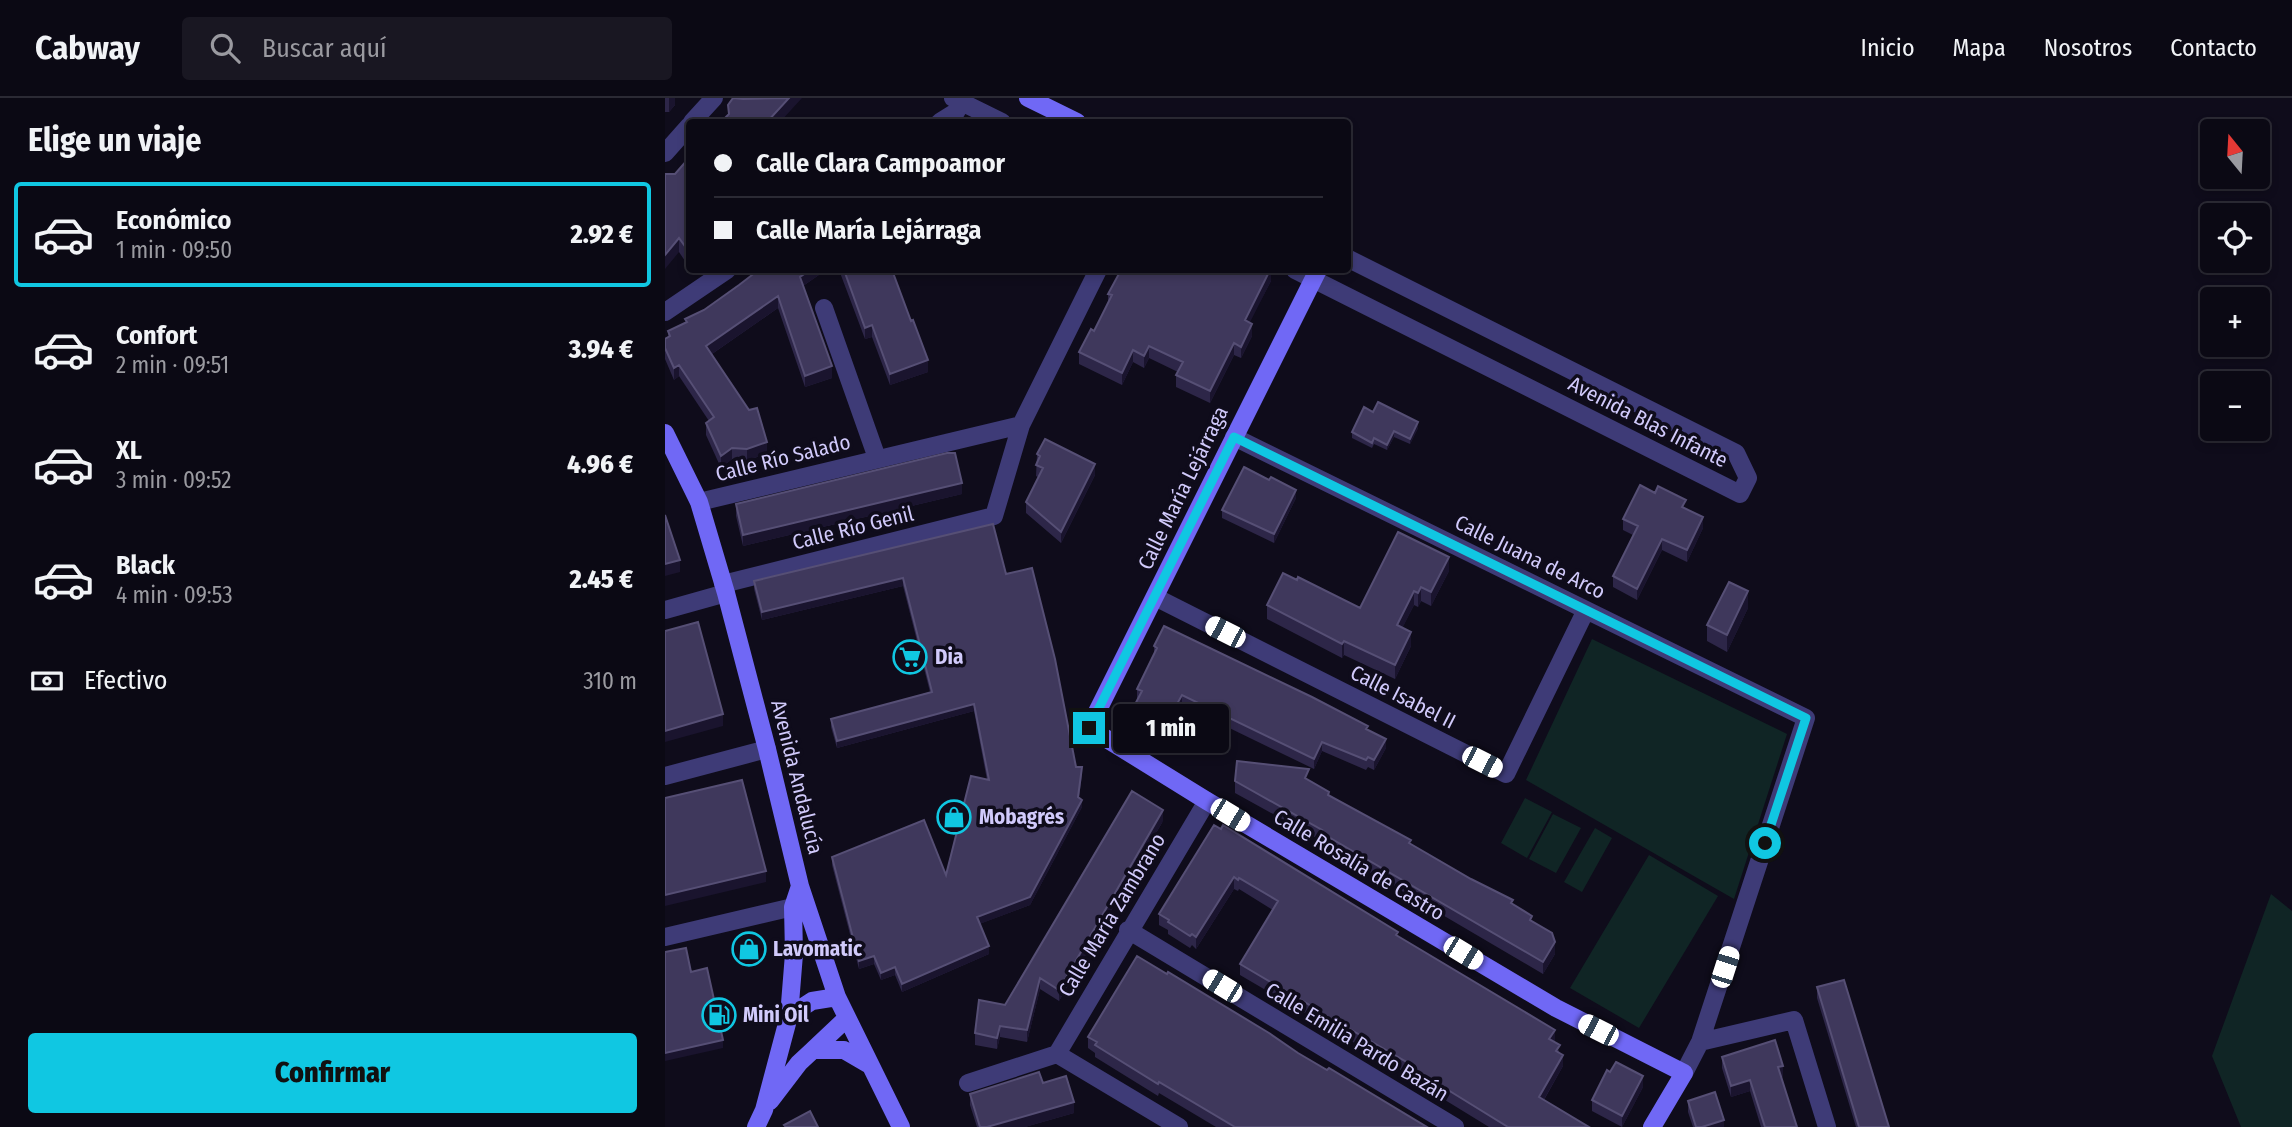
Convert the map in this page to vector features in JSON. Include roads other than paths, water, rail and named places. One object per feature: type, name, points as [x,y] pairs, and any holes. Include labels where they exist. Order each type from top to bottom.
[{"type":"street","points":[[695,119],[714,98]]},
{"type":"street","points":[[1028,98],[1071,119]]},
{"type":"street","points":[[944,119],[956,111],[959,99],[996,119]]},
{"type":"street","points":[[665,153],[686,130]]},
{"type":"street","name":"Avenida Blas Infante","points":[[1316,274],[1740,494],[1748,478],[1736,453],[1351,260]]},
{"type":"street","points":[[665,312],[723,273]]},
{"type":"street","points":[[1021,425],[1097,273]]},
{"type":"street","name":"Calle María Lejárraga","points":[[1089,728],[1316,274]]},
{"type":"street","name":"Calle Río Salado","points":[[824,308],[877,458]]},
{"type":"street","name":"Calle Río Salado","points":[[699,502],[1021,425]]},
{"type":"street","name":"Calle Río Genil","points":[[665,610],[725,588],[994,516],[1021,425]]},
{"type":"street","name":"Calle Juana de Arco","points":[[1234,437],[1806,718],[1700,1042]]},
{"type":"street","name":"Avenida Andalucía","points":[[667,439],[699,502],[725,588],[800,886],[837,998],[901,1127]]},
{"type":"street","name":"Calle Isabel II","points":[[1155,597],[1506,774],[1586,610]]},
{"type":"street","name":"Calle Rosalía de Castro","points":[[1089,728],[1556,1008],[1684,1073]]},
{"type":"street","points":[[665,776],[767,749]]},
{"type":"street","name":"Calle María Zambrano","points":[[1057,1054],[1128,930],[1207,801]]},
{"type":"street","points":[[756,1127],[764,1110],[789,1016],[794,954],[793,907],[800,886]]},
{"type":"street","points":[[665,937],[793,907]]},
{"type":"street","name":"Calle Emilia Pardo Bazán","points":[[1128,930],[1455,1127]]},
{"type":"street","points":[[789,1016],[813,1001],[837,998]]},
{"type":"street","points":[[764,1110],[799,1063],[847,1018]]},
{"type":"street","points":[[1652,1127],[1700,1042],[1794,1020],[1827,1127]]},
{"type":"street","points":[[813,1049],[844,1050],[868,1064]]},
{"type":"street","points":[[968,1083],[1057,1054],[1179,1127]]},
{"type":"place","name":"Dia","points":[[910,657]]},
{"type":"place","name":"Mobagrés","points":[[954,817]]},
{"type":"place","name":"Lavomatic","points":[[749,949]]},
{"type":"place","name":"Mini Oil","points":[[719,1015]]}]
